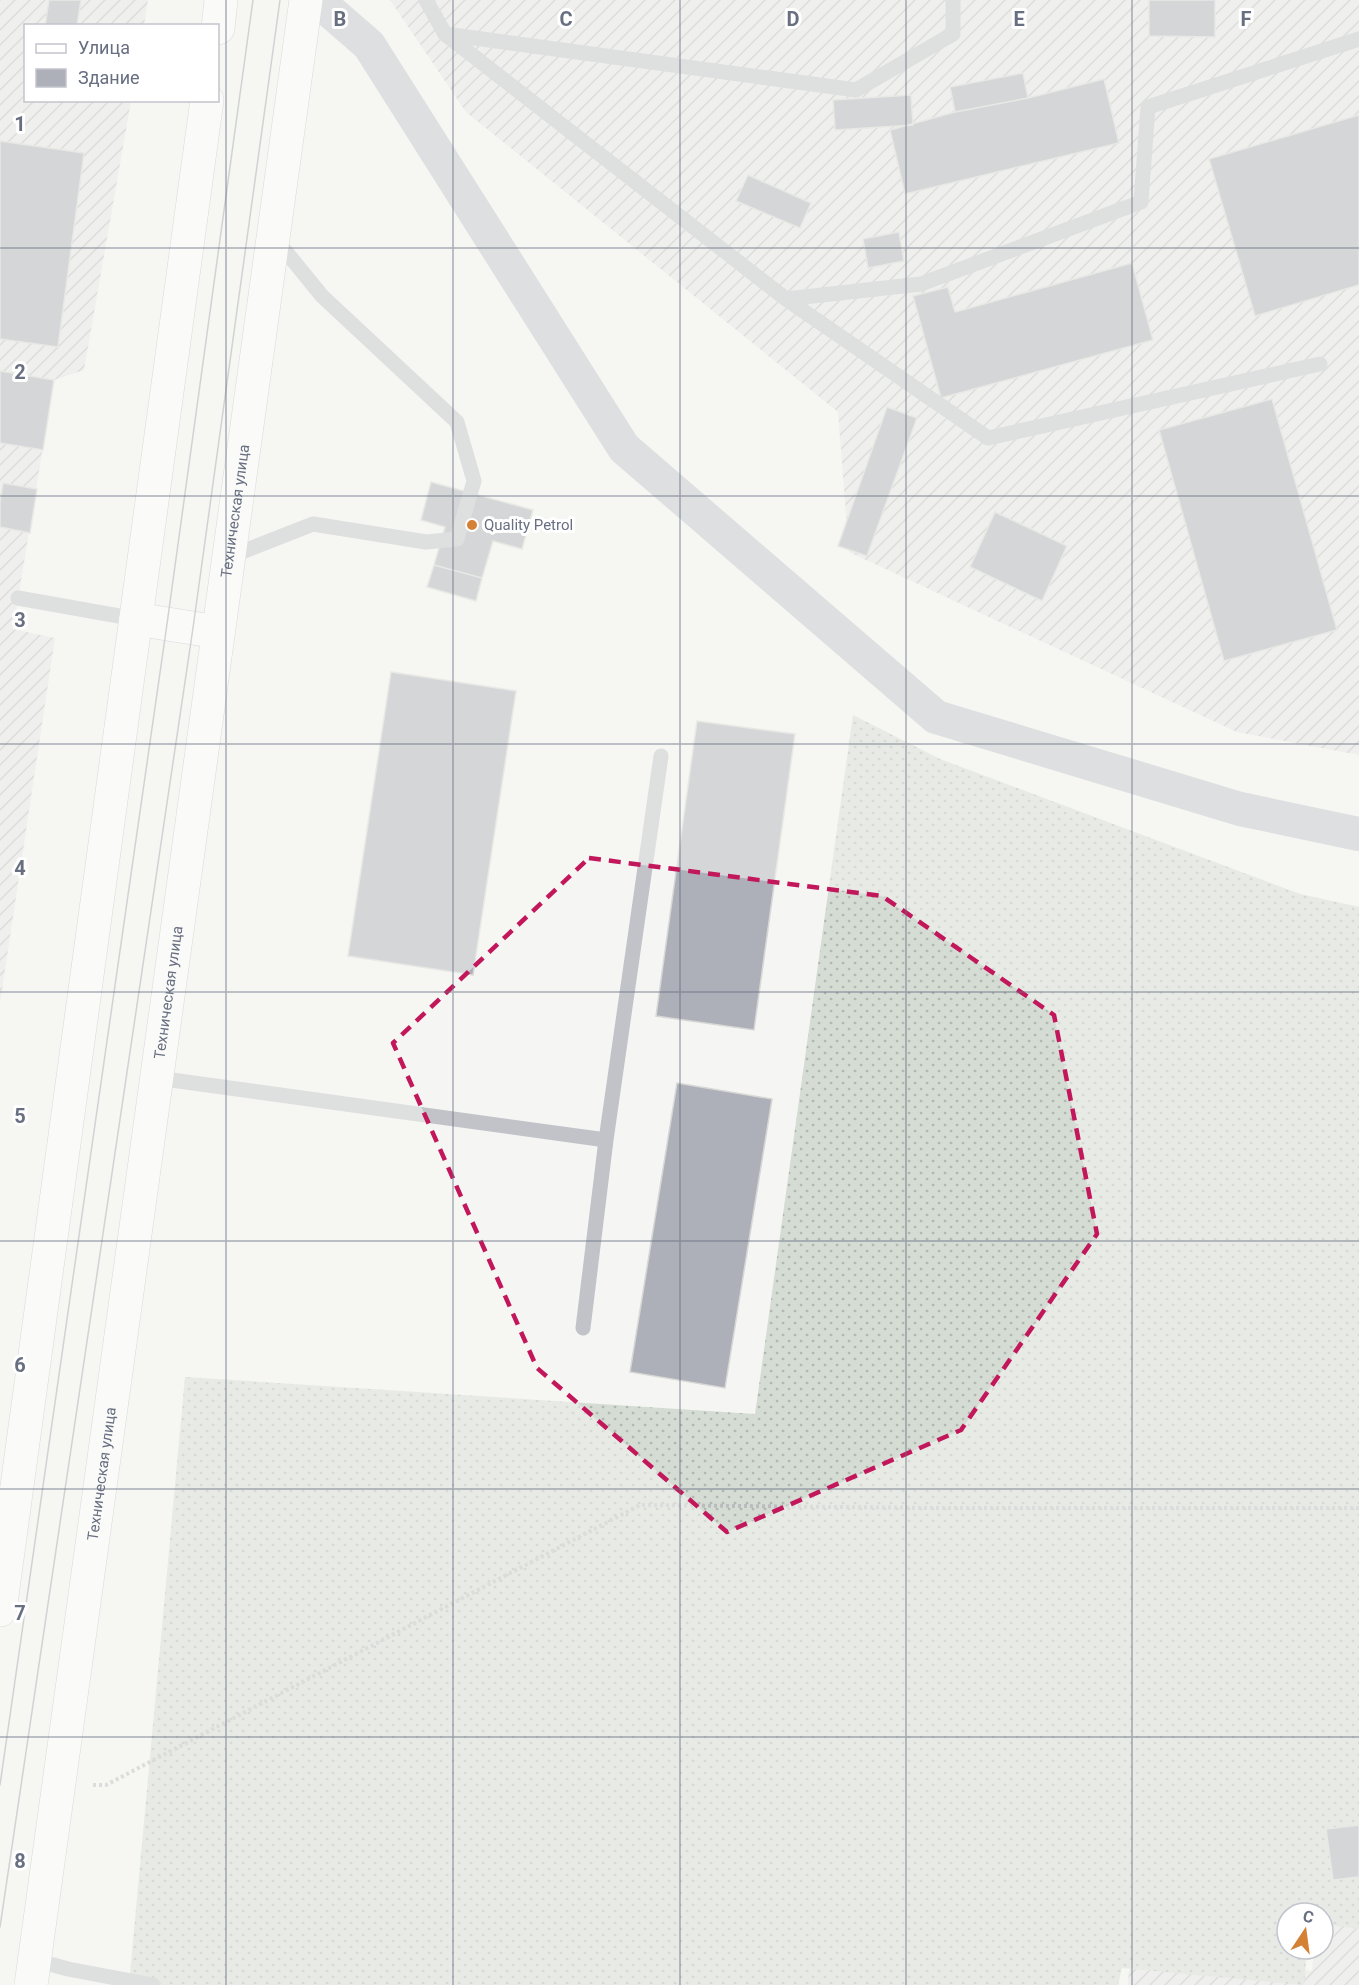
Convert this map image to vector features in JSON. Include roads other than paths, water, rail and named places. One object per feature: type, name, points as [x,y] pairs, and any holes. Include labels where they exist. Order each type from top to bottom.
[{"type":"main road","name":"Техническая улица","points":[[33,1972],[306,0]]},
{"type":"main road","points":[[0,1610],[207,102]]},
{"type":"main road","points":[[136,619],[219,632]]},
{"type":"lane","points":[[426,0],[445,34],[786,299],[988,438],[1320,364]]},
{"type":"lane","points":[[445,34],[856,90],[953,34],[953,0]]},
{"type":"lane","points":[[786,299],[921,284],[1141,202],[1148,107],[1359,39]]},
{"type":"lane","points":[[229,557],[313,524],[426,542],[457,539],[474,480],[457,422],[322,296],[273,236]]},
{"type":"lane","points":[[18,598],[136,619]]},
{"type":"lane","points":[[583,1328],[606,1140],[661,756]]},
{"type":"lane","points":[[157,1078],[606,1140]]},
{"type":"lane","points":[[33,1972],[68,1969],[153,1985]]},
{"type":"waterway","points":[[317,0],[369,45],[624,448],[936,717],[1240,809],[1359,834]]},
{"type":"tram line","points":[[0,1785],[167,624],[253,0]]},
{"type":"tram line","points":[[0,1927],[193,628],[280,0]]},
{"type":"place","name":"Quality Petrol","points":[[472,525]]}]
